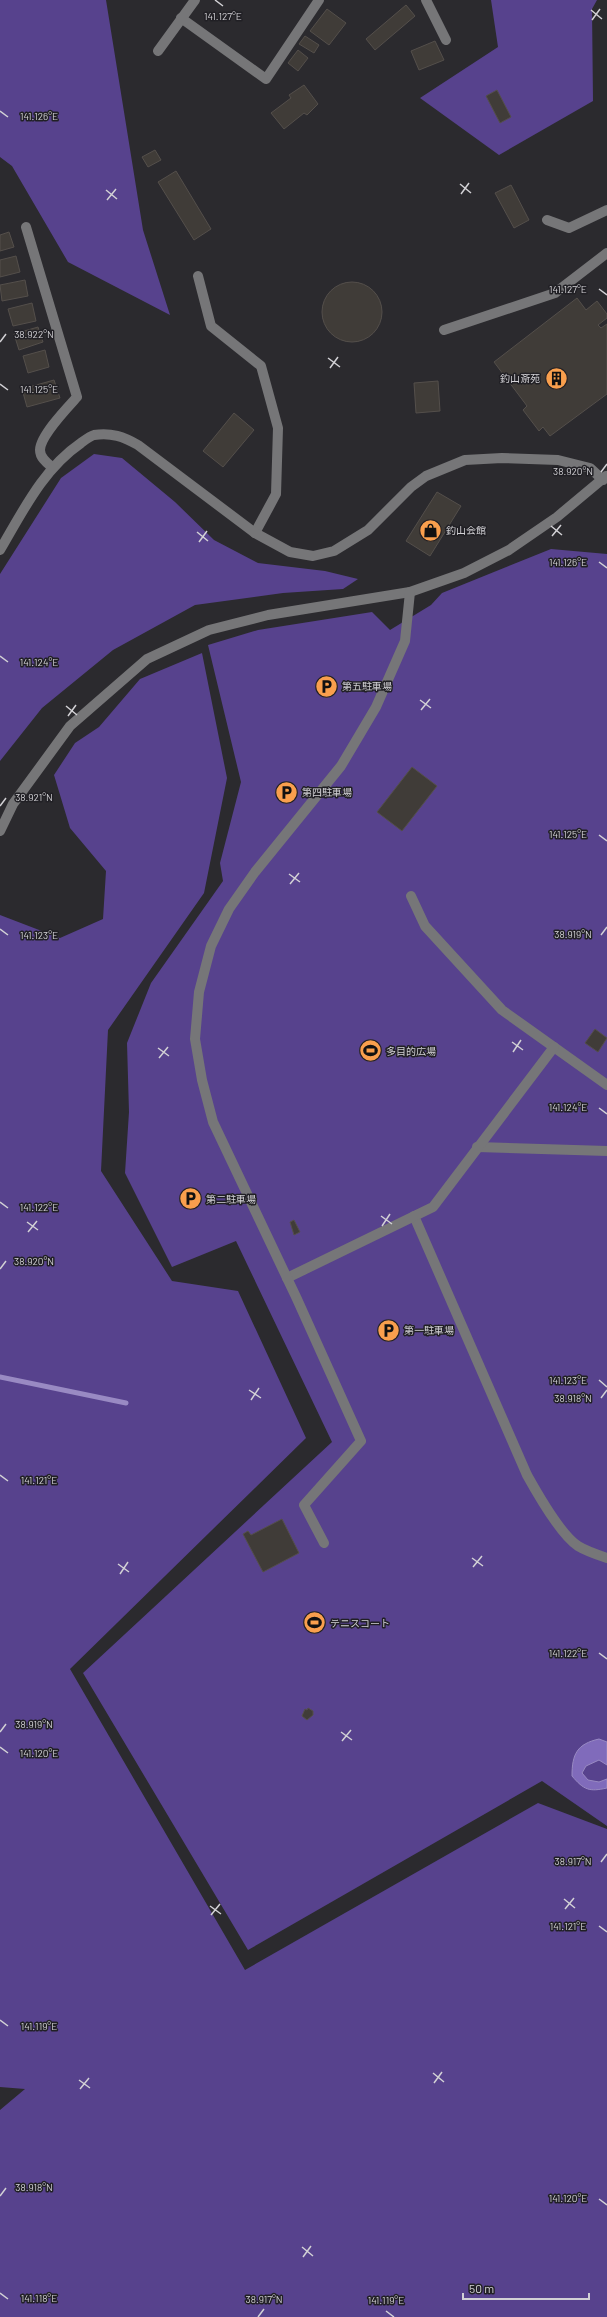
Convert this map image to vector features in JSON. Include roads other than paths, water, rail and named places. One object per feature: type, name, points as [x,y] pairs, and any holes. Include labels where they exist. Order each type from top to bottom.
[{"type":"street","points":[[158,51],[194,0]]},
{"type":"street","points":[[181,18],[266,79],[319,0]]},
{"type":"street","points":[[426,0],[446,40]]},
{"type":"street","points":[[547,220],[569,228],[607,210]]},
{"type":"street","points":[[26,227],[77,396],[42,441],[40,451],[44,460],[52,467]]},
{"type":"street","points":[[444,330],[555,293],[607,253]]},
{"type":"street","points":[[198,276],[211,326],[261,366],[278,428],[276,494],[255,533]]},
{"type":"street","points":[[0,550],[29,500],[52,467],[92,435],[108,434],[123,436],[138,444],[255,533],[290,552],[313,556],[334,551],[368,530],[411,487],[426,476],[466,460],[502,458],[558,460],[590,468],[605,478],[557,517],[509,550],[464,573],[410,592],[268,615],[209,630],[147,659],[70,726],[13,804],[0,831]]},
{"type":"street","points":[[324,1543],[304,1505],[361,1441],[287,1278],[213,1122],[202,1080],[195,1039],[199,992],[211,946],[229,909],[255,872],[341,766],[376,706],[405,642],[410,592]]},
{"type":"street","points":[[411,896],[425,926],[502,1010],[607,1085]]},
{"type":"street","points":[[287,1278],[433,1207],[554,1047]]},
{"type":"street","points":[[477,1147],[607,1151]]},
{"type":"street","points":[[414,1216],[524,1469],[536,1492],[558,1524],[577,1546],[607,1558]]},
{"type":"waterway","points":[[0,1377],[126,1403]]},
{"type":"place","name":"釣山斎苑","points":[[556,378]]},
{"type":"place","name":"釣山会館","points":[[430,530]]},
{"type":"place","name":"第五駐車場","points":[[327,686]]},
{"type":"place","name":"第四駐車場","points":[[286,792]]},
{"type":"place","name":"多目的広場","points":[[370,1051]]},
{"type":"place","name":"第二駐車場","points":[[191,1199]]},
{"type":"place","name":"第一駐車場","points":[[388,1330]]},
{"type":"place","name":"テニスコート","points":[[315,1623]]}]
